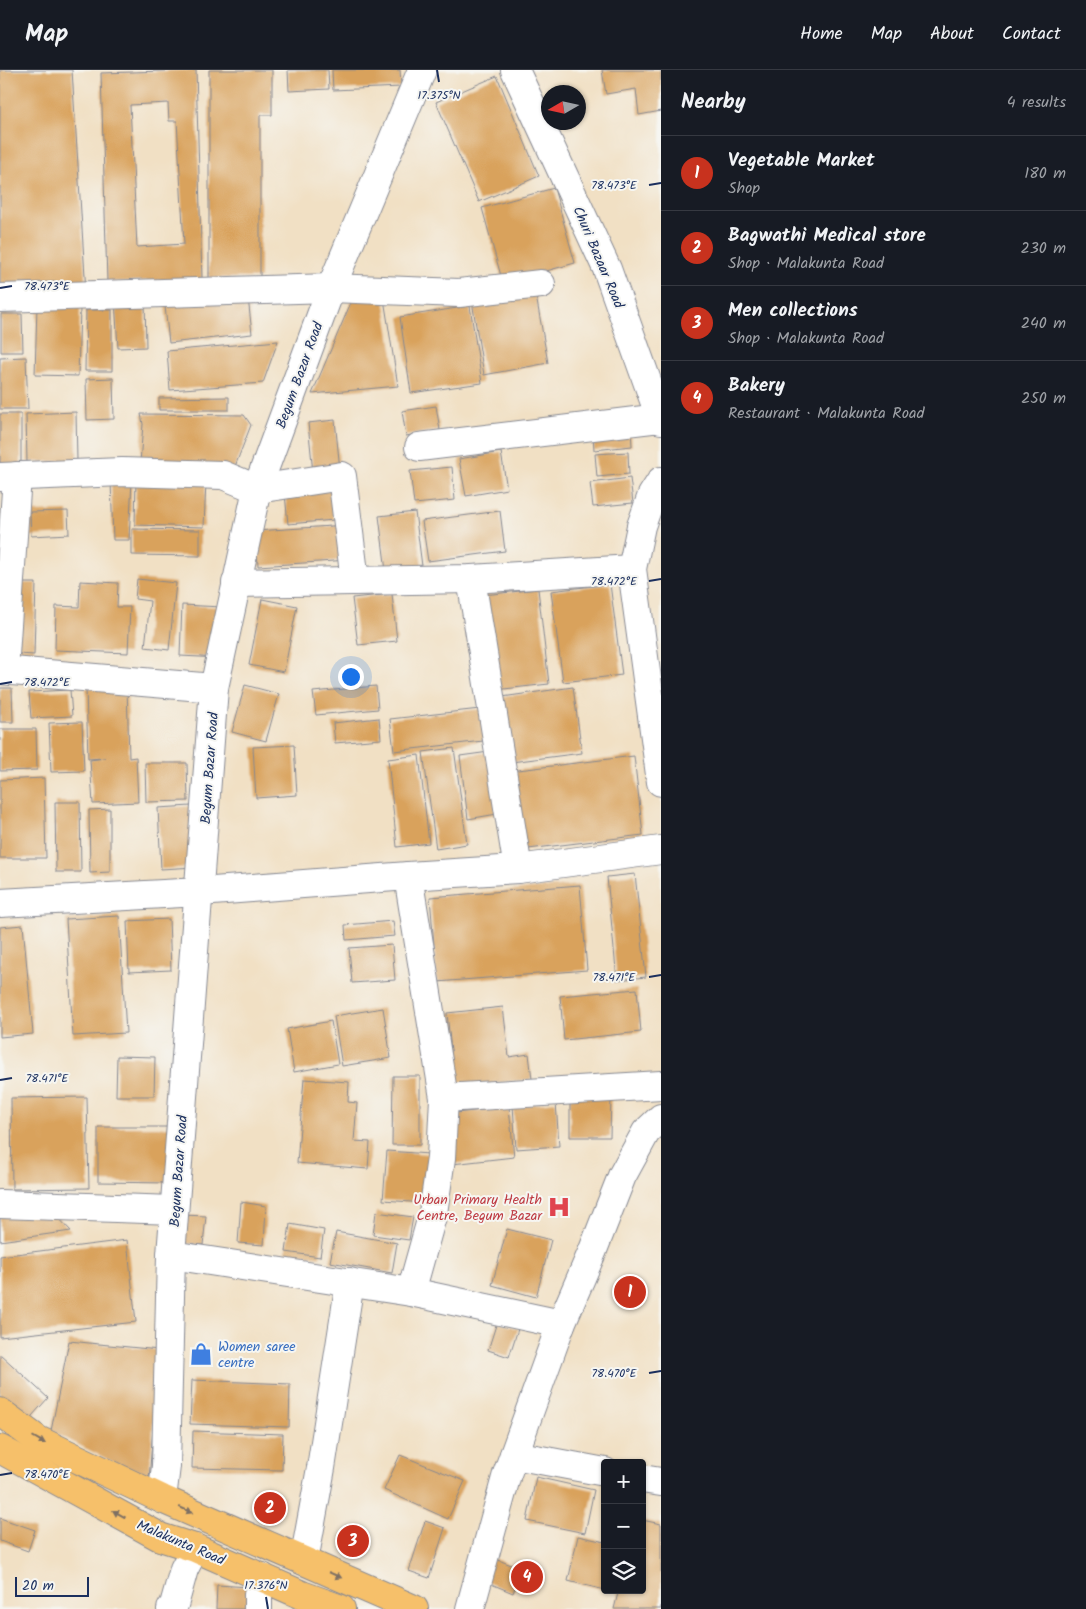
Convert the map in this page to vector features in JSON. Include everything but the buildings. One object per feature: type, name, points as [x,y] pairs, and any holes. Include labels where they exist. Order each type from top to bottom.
[{"type":"main road","points":[[0,1412],[38,1440],[162,1499],[414,1609]]},
{"type":"main road","name":"Malakunta Road","points":[[0,1450],[160,1537],[195,1548],[302,1595],[341,1609]]},
{"type":"main road","points":[[152,1532],[162,1499]]},
{"type":"street","name":"Begum Bazar Road","points":[[162,1499],[166,1466],[171,1255],[214,688],[257,489],[331,288],[422,70]]},
{"type":"street","name":"Churi Bazaar Road","points":[[515,70],[607,269],[660,419]]},
{"type":"street","points":[[0,298],[331,288],[460,294],[541,284]]},
{"type":"street","points":[[419,447],[660,419]]},
{"type":"street","points":[[214,688],[2,670],[8,476],[122,472],[223,475],[257,489],[342,476],[355,581]]},
{"type":"street","points":[[661,481],[652,495],[640,526],[632,569],[661,782]]},
{"type":"street","points":[[236,583],[471,579],[632,569]]},
{"type":"street","points":[[471,579],[518,869]]},
{"type":"street","points":[[0,903],[200,892],[518,869],[661,850]]},
{"type":"street","points":[[408,876],[444,1098],[440,1158],[433,1213],[411,1292]]},
{"type":"street","points":[[444,1098],[661,1084]]},
{"type":"street","points":[[470,1609],[507,1474],[561,1324],[622,1176],[646,1132],[661,1118]]},
{"type":"street","points":[[0,1204],[174,1210]]},
{"type":"street","points":[[171,1255],[411,1292],[561,1324]]},
{"type":"street","points":[[304,1561],[322,1468],[350,1282]]},
{"type":"street","points":[[514,1455],[601,1471]]},
{"type":"street","points":[[646,1480],[661,1482]]},
{"type":"street","points":[[171,1609],[174,1605],[184,1569],[195,1548]]},
{"type":"street","points":[[258,1609],[258,1595],[262,1577]]},
{"type":"place","name":"Urban Primary Health Centre, Begum Bazar","points":[[559,1207]]},
{"type":"place","name":"Vegetable Market","points":[[630,1292]]},
{"type":"place","name":"Women saree centre","points":[[201,1354]]},
{"type":"place","name":"Bagwathi Medical store","points":[[270,1508]]},
{"type":"place","name":"Men collections","points":[[353,1541]]},
{"type":"place","name":"Bakery","points":[[527,1577]]}]
